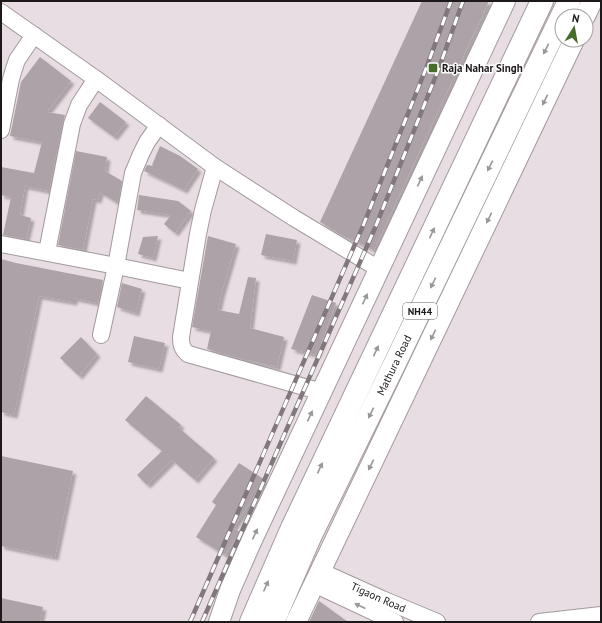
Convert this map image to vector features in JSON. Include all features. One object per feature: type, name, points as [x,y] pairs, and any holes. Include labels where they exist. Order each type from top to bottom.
[{"type":"highway","name":"Mathura Road","points":[[250,622],[292,528],[542,1]]},
{"type":"highway","name":"Mathura Road","points":[[273,622],[310,538],[569,1]]},
{"type":"main road","points":[[219,622],[230,590],[251,542],[505,1]]},
{"type":"main road","points":[[296,622],[570,48]]},
{"type":"street","points":[[1,12],[96,79],[215,167],[294,218],[379,269]]},
{"type":"street","points":[[1,130],[11,79],[17,60],[34,36]]},
{"type":"street","points":[[47,252],[74,118],[78,105],[96,79]]},
{"type":"street","points":[[101,335],[116,266],[133,173],[138,159],[147,142],[159,125]]},
{"type":"street","points":[[215,167],[203,210],[190,281],[181,344],[188,354],[322,392]]},
{"type":"street","points":[[1,244],[190,281]]},
{"type":"street","name":"Tigaon Road","points":[[317,578],[396,622]]},
{"type":"street","name":"Tigaon Road","points":[[317,578],[396,605],[437,622]]},
{"type":"street","points":[[539,622],[601,615]]},
{"type":"building","points":[[422,1],[489,1],[374,250],[341,235],[320,222]]},
{"type":"building","points":[[40,57],[71,81],[47,112],[65,115],[49,191],[25,186],[20,215],[31,218],[26,239],[3,235],[11,197],[1,195],[1,167],[34,173],[42,142],[10,136],[21,82]]},
{"type":"building","points":[[100,102],[126,122],[114,137],[88,118]]},
{"type":"building","points":[[160,146],[180,156],[198,169],[184,190],[144,171],[147,165],[154,166],[152,165]]},
{"type":"building","points":[[76,151],[107,157],[105,171],[122,181],[119,199],[116,202],[100,192],[98,200],[93,199],[83,250],[58,245]]},
{"type":"building","points":[[139,195],[178,201],[191,211],[175,233],[164,224],[171,215],[137,210]]},
{"type":"building","points":[[266,234],[297,240],[293,261],[261,255]]},
{"type":"building","points":[[158,236],[153,258],[138,254],[143,237]]},
{"type":"building","points":[[208,236],[236,244],[218,310],[239,314],[248,277],[256,278],[250,328],[284,337],[277,367],[248,361],[207,349],[211,331],[192,327]]},
{"type":"building","points":[[1,259],[103,280],[98,303],[74,298],[74,302],[39,296],[14,415],[1,412]]},
{"type":"building","points":[[122,283],[142,289],[136,313],[117,307]]},
{"type":"building","points":[[312,295],[336,303],[317,355],[291,349]]},
{"type":"building","points":[[134,336],[165,343],[159,369],[128,362]]},
{"type":"building","points":[[81,337],[97,354],[79,376],[60,358]]},
{"type":"building","points":[[146,396],[181,425],[179,428],[214,458],[195,480],[172,460],[147,485],[137,475],[162,451],[125,420]]},
{"type":"building","points":[[1,456],[73,471],[55,557],[1,546]]},
{"type":"building","points":[[239,463],[265,480],[233,528],[240,532],[225,555],[196,537],[216,505],[212,502]]},
{"type":"building","points":[[1,598],[43,607],[40,622],[1,622]]},
{"type":"building","points":[[319,601],[348,622],[309,622]]},
{"type":"railway","points":[[190,622],[363,226],[427,66],[451,1]]},
{"type":"railway","points":[[202,622],[375,228],[439,68],[463,1]]},
{"type":"place","name":"Raja Nahar Singh","points":[[433,68]]}]
